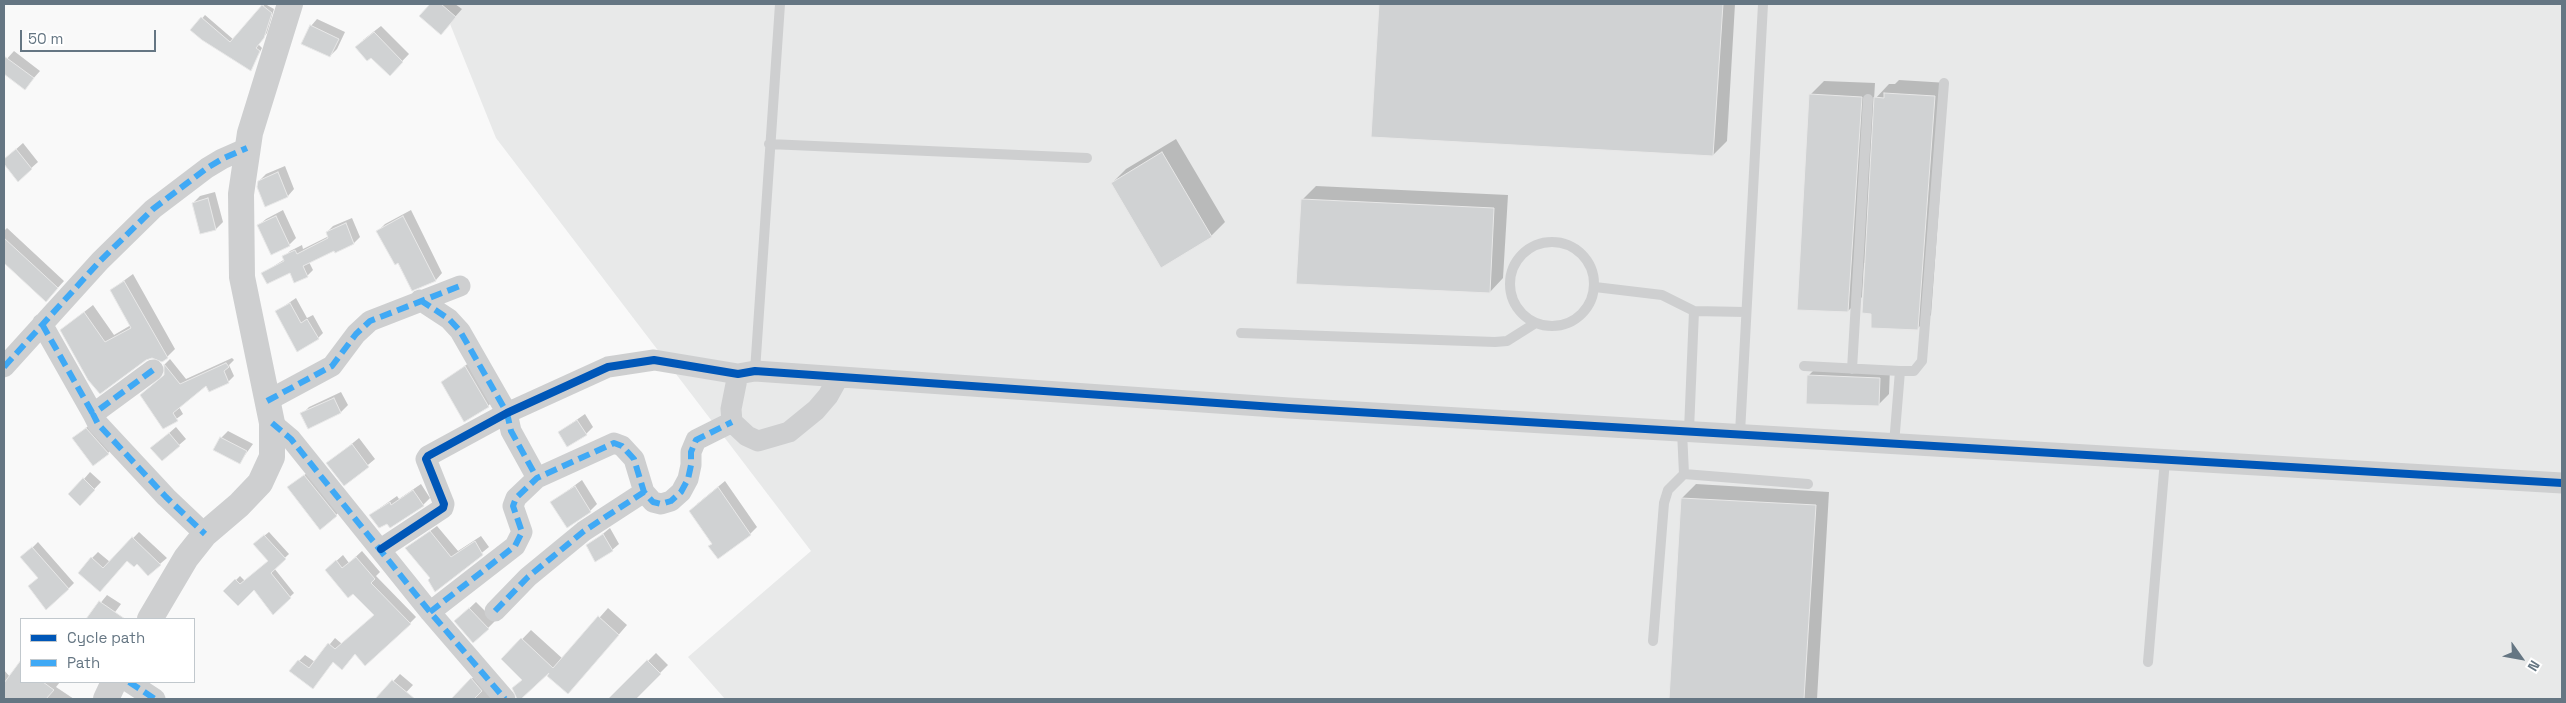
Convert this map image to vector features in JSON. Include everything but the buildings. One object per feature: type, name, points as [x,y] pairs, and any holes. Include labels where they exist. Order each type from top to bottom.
[{"type":"street","points":[[151,618],[186,558],[205,534],[239,505],[260,483],[272,457],[270,412],[242,278],[241,194],[252,124],[290,4]]},
{"type":"street","points":[[4,367],[128,231],[207,168],[247,148]]},
{"type":"street","points":[[270,412],[332,366],[356,334],[370,321],[460,286]]},
{"type":"street","points":[[420,300],[449,319],[460,331],[507,413],[511,431],[537,478]]},
{"type":"street","points":[[42,324],[98,424],[166,497],[205,534]]},
{"type":"street","points":[[381,549],[442,508],[444,504],[426,459],[428,456],[507,413],[608,367],[654,360],[746,372],[1289,408],[1740,433],[2562,484]]},
{"type":"street","points":[[93,414],[153,370]]},
{"type":"street","points":[[746,372],[731,409],[732,422],[746,436],[758,441],[789,432],[816,410],[828,396],[838,378]]},
{"type":"street","points":[[270,412],[430,612],[505,699]]},
{"type":"street","points":[[430,612],[515,546],[522,532],[513,506],[516,498],[537,478],[614,443],[622,446],[634,459],[644,492],[653,502],[661,504],[671,501],[681,492],[688,479],[691,452],[696,440],[732,422]]},
{"type":"street","points":[[495,611],[528,577],[578,536],[644,492]]},
{"type":"street","points":[[106,699],[114,683]]},
{"type":"street","points":[[130,683],[154,699]]},
{"type":"lane","points":[[746,372],[769,144],[780,4]]},
{"type":"lane","points":[[1740,433],[1763,4]]},
{"type":"lane","points":[[1804,366],[1914,371],[1922,361],[1944,83]]},
{"type":"lane","points":[[1852,368],[1868,99]]},
{"type":"lane","points":[[769,144],[1087,158]]},
{"type":"lane","points":[[1560,242],[1578,250],[1591,267],[1595,287],[1588,307],[1574,321],[1554,327],[1534,324],[1518,311],[1509,292],[1510,271],[1521,254],[1539,243],[1560,242]]},
{"type":"lane","points":[[1595,287],[1662,295],[1694,311],[1745,312]]},
{"type":"lane","points":[[1653,641],[1664,503],[1668,490],[1684,474],[1694,311]]},
{"type":"lane","points":[[1241,332],[1494,342],[1507,341],[1534,324]]},
{"type":"lane","points":[[1894,444],[1900,371]]},
{"type":"lane","points":[[2148,662],[2165,460]]},
{"type":"lane","points":[[1684,474],[1808,484]]},
{"type":"shaded area","points":[[442,4],[2562,4],[2562,699],[725,699],[688,657],[811,551],[496,138]]},
{"type":"marked path","points":[[4,367],[100,261],[153,209],[207,168],[247,148]]},
{"type":"marked path","points":[[267,401],[332,366],[356,334],[370,321],[460,286]]},
{"type":"marked path","points":[[420,300],[449,319],[460,331],[507,413],[511,431],[537,478]]},
{"type":"marked path","points":[[42,324],[93,414]]},
{"type":"marked path","points":[[153,370],[93,414],[98,424],[166,497],[205,534]]},
{"type":"marked path","points":[[430,612],[515,546],[522,532],[513,506],[516,498],[537,478],[614,443],[622,446],[634,459],[644,492],[653,502],[661,504],[671,501],[681,492],[688,479],[691,452],[696,440],[732,422]]},
{"type":"marked path","points":[[272,423],[291,439],[430,612],[505,699]]},
{"type":"marked path","points":[[495,611],[528,577],[584,531],[644,492]]},
{"type":"marked path","points":[[131,683],[155,699]]},
{"type":"cycle path","points":[[381,549],[443,508],[444,504],[426,459],[428,456],[507,413],[608,367],[654,360],[738,374],[755,371],[1289,408],[2562,483]]}]
